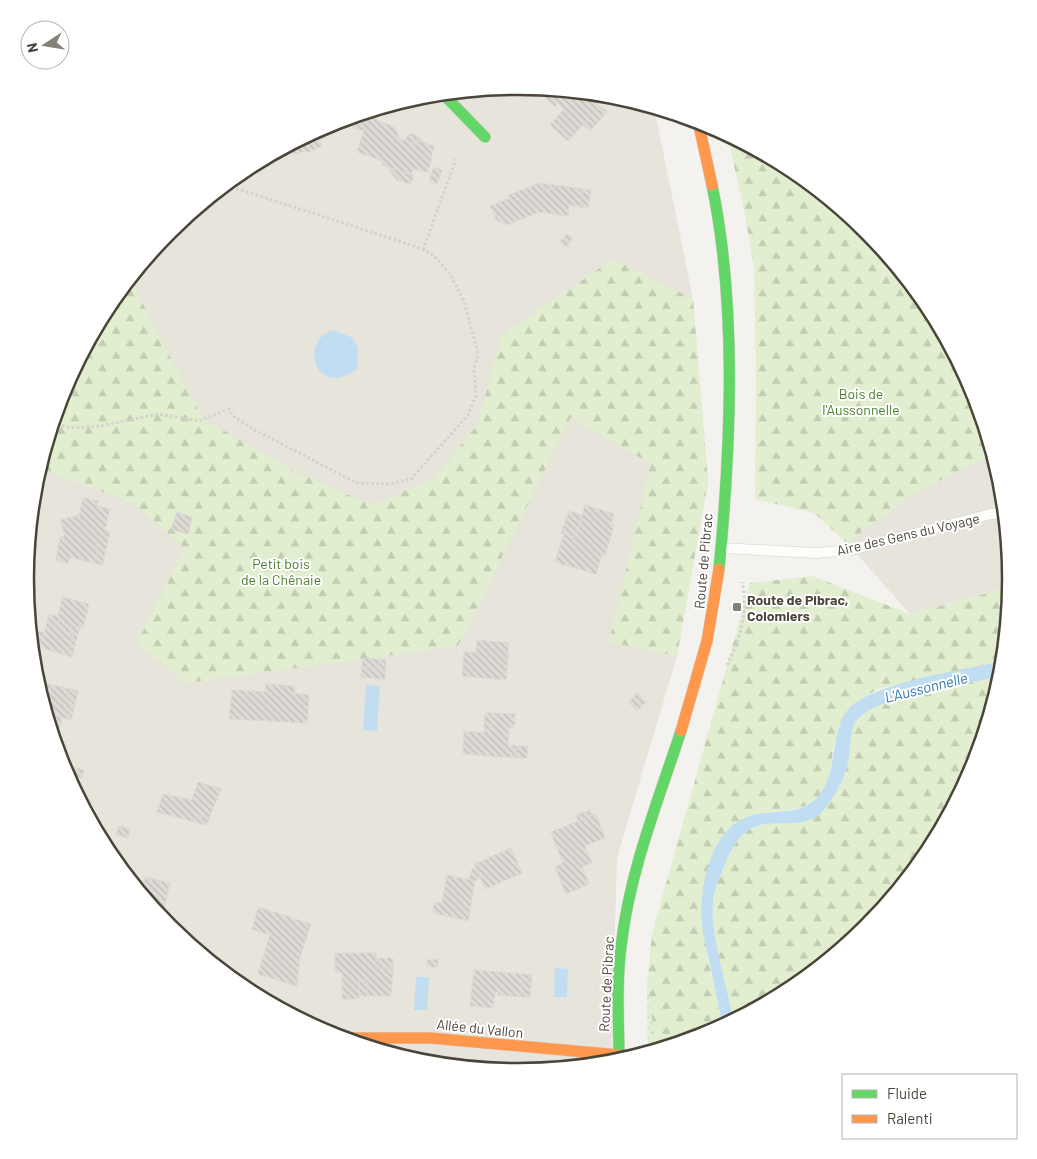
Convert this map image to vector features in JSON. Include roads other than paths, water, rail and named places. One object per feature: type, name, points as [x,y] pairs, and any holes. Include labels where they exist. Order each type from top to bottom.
[{"type":"main road","points":[[449,100],[485,136]]},
{"type":"main road","name":"Route de Pibrac","points":[[619,1054],[623,934],[656,802],[695,687],[718,592],[728,353],[725,267],[715,194],[700,130]]},
{"type":"main road","name":"Allée du Vallon","points":[[360,1038],[430,1038],[605,1056]]},
{"type":"lane","name":"Aire des Gens du Voyage","points":[[721,548],[816,553],[850,550],[999,513]]},
{"type":"water","points":[[333,330],[353,338],[358,348],[357,369],[342,377],[330,377],[322,373],[316,365],[314,355],[316,345],[323,336]]},
{"type":"water","name":"L'Aussonnelle","points":[[996,663],[993,679],[921,692],[878,706],[862,715],[852,730],[848,761],[843,779],[834,796],[822,812],[816,817],[801,822],[768,824],[754,827],[736,843],[718,880],[713,902],[716,945],[732,1014],[721,1019],[702,927],[703,891],[706,873],[719,842],[729,829],[742,819],[757,814],[799,809],[814,801],[826,785],[842,720],[847,711],[858,701],[875,692],[896,685]]},
{"type":"water","points":[[366,685],[380,686],[377,731],[363,730]]},
{"type":"water","points":[[555,968],[568,969],[567,997],[554,997]]},
{"type":"water","points":[[416,977],[429,977],[427,1010],[414,1010]]},
{"type":"place","name":"Route de Pibrac, Colomiers","points":[[737,607]]},
{"type":"park label","name":"Bois de l'Aussonnelle","points":[[861,402]]},
{"type":"park label","name":"Petit bois de la Chênaie","points":[[281,572]]}]
